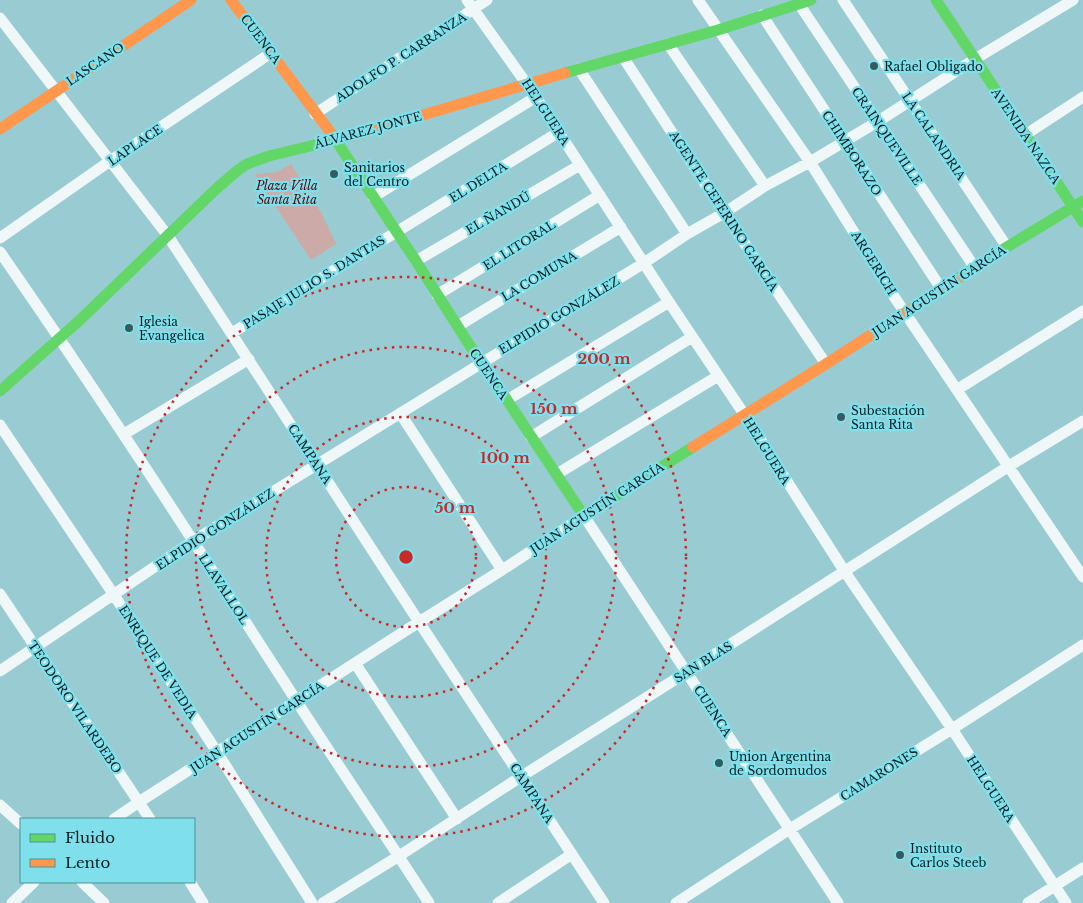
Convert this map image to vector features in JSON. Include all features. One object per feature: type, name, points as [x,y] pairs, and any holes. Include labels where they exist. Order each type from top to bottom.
[{"type":"street","name":"LASCANO","points":[[0,129],[191,0]]},
{"type":"street","name":"CUENCA","points":[[231,0],[335,140],[481,363],[557,474],[838,903]]},
{"type":"street","name":"ADOLFO P. CARRANZA","points":[[315,114],[470,5],[488,0]]},
{"type":"street","name":"ARGERICH","points":[[698,0],[810,162],[906,312],[1083,577]]},
{"type":"street","name":"ÁLVAREZ JONTE","points":[[0,391],[60,338],[216,189],[247,164],[265,157],[361,134],[527,84],[718,30],[811,0]]},
{"type":"street","name":"LA CALANDRIA","points":[[844,0],[1007,247]]},
{"type":"street","name":"AVENIDA NAZCA","points":[[936,0],[1025,135],[1078,204],[1083,222]]},
{"type":"street","name":"ELPIDIO GONZÁLEZ","points":[[0,671],[193,541],[644,263],[765,186],[877,122],[975,59],[1073,0]]},
{"type":"street","name":"CRAINQUEVILLE","points":[[799,4],[975,268]]},
{"type":"street","name":"HELGUERA","points":[[470,5],[536,97],[845,572],[952,729],[1066,903]]},
{"type":"street","name":"CHIMBORAZO","points":[[762,15],[942,290]]},
{"type":"street","name":"CAMPANA","points":[[0,18],[168,236],[604,903]]},
{"type":"street","points":[[668,44],[765,186]]},
{"type":"street","name":"LAPLACE","points":[[0,238],[110,161],[271,53]]},
{"type":"street","name":"AGENTE CEFERINO GARCÍA","points":[[623,57],[724,213],[826,364]]},
{"type":"street","points":[[579,69],[687,234]]},
{"type":"street","points":[[373,197],[536,97]]},
{"type":"street","points":[[1025,135],[1083,97]]},
{"type":"street","name":"EL DELTA","points":[[396,232],[559,132]]},
{"type":"street","name":"EL ÑANDÚ","points":[[416,261],[580,165]]},
{"type":"street","name":"EL LITORAL","points":[[437,295],[600,195]]},
{"type":"street","name":"JUAN AGUSTÍN GARCÍA","points":[[115,818],[584,516],[826,364],[1007,247],[1078,204]]},
{"type":"street","name":"LA COMUNA","points":[[458,326],[621,226]]},
{"type":"street","name":"PASAJE JULIO S. DANTAS","points":[[232,334],[396,232]]},
{"type":"street","name":"LLAVALLOL","points":[[0,252],[124,434],[429,903]]},
{"type":"street","points":[[507,400],[669,302]]},
{"type":"street","points":[[958,389],[1083,311]]},
{"type":"street","points":[[531,437],[692,337]]},
{"type":"street","points":[[124,434],[248,359]]},
{"type":"street","points":[[557,474],[718,376]]},
{"type":"street","points":[[400,413],[502,570]]},
{"type":"street","name":"SAN BLAS","points":[[323,903],[1009,466],[1083,421]]},
{"type":"street","name":"ENRIQUE DE VEDIA","points":[[0,425],[217,752],[312,903]]},
{"type":"street","name":"TEODORO VILARDEBO","points":[[0,594],[149,818]]},
{"type":"street","name":"CAMARONES","points":[[682,901],[790,829],[1083,645]]},
{"type":"street","points":[[355,664],[457,819]]},
{"type":"street","points":[[0,805],[20,823]]},
{"type":"street","points":[[498,903],[572,854]]},
{"type":"street","points":[[1028,903],[1083,868]]},
{"type":"street","points":[[12,903],[33,883]]},
{"type":"street","points":[[83,883],[104,903]]},
{"type":"street","points":[[191,883],[203,903]]},
{"type":"green space","name":"Plaza Villa Santa Rita","points":[[291,164],[322,214],[336,244],[311,260],[255,175],[277,172]]},
{"type":"traffic: fast","points":[[565,73],[718,30],[811,0]]},
{"type":"traffic: fast","points":[[936,0],[1083,222]]},
{"type":"traffic: fast","points":[[331,133],[481,363],[584,516],[693,447]]},
{"type":"traffic: fast","points":[[0,391],[81,319],[238,170],[247,164],[269,156],[352,136]]},
{"type":"traffic: fast","points":[[957,279],[1083,201]]},
{"type":"traffic: slow","points":[[0,129],[191,0]]},
{"type":"traffic: slow","points":[[231,0],[331,133]]},
{"type":"traffic: slow","points":[[352,136],[565,73]]},
{"type":"traffic: slow","points":[[693,447],[957,279]]},
{"type":"place","name":"Rafael Obligado","points":[[874,66]]},
{"type":"place","name":"Sanitarios del Centro","points":[[334,174]]},
{"type":"place","name":"Iglesia Evangelica","points":[[129,328]]},
{"type":"place","name":"Subestación Santa Rita","points":[[841,417]]},
{"type":"place","name":"Union Argentina de Sordomudos","points":[[719,763]]},
{"type":"place","name":"Instituto Carlos Steeb","points":[[900,855]]}]
